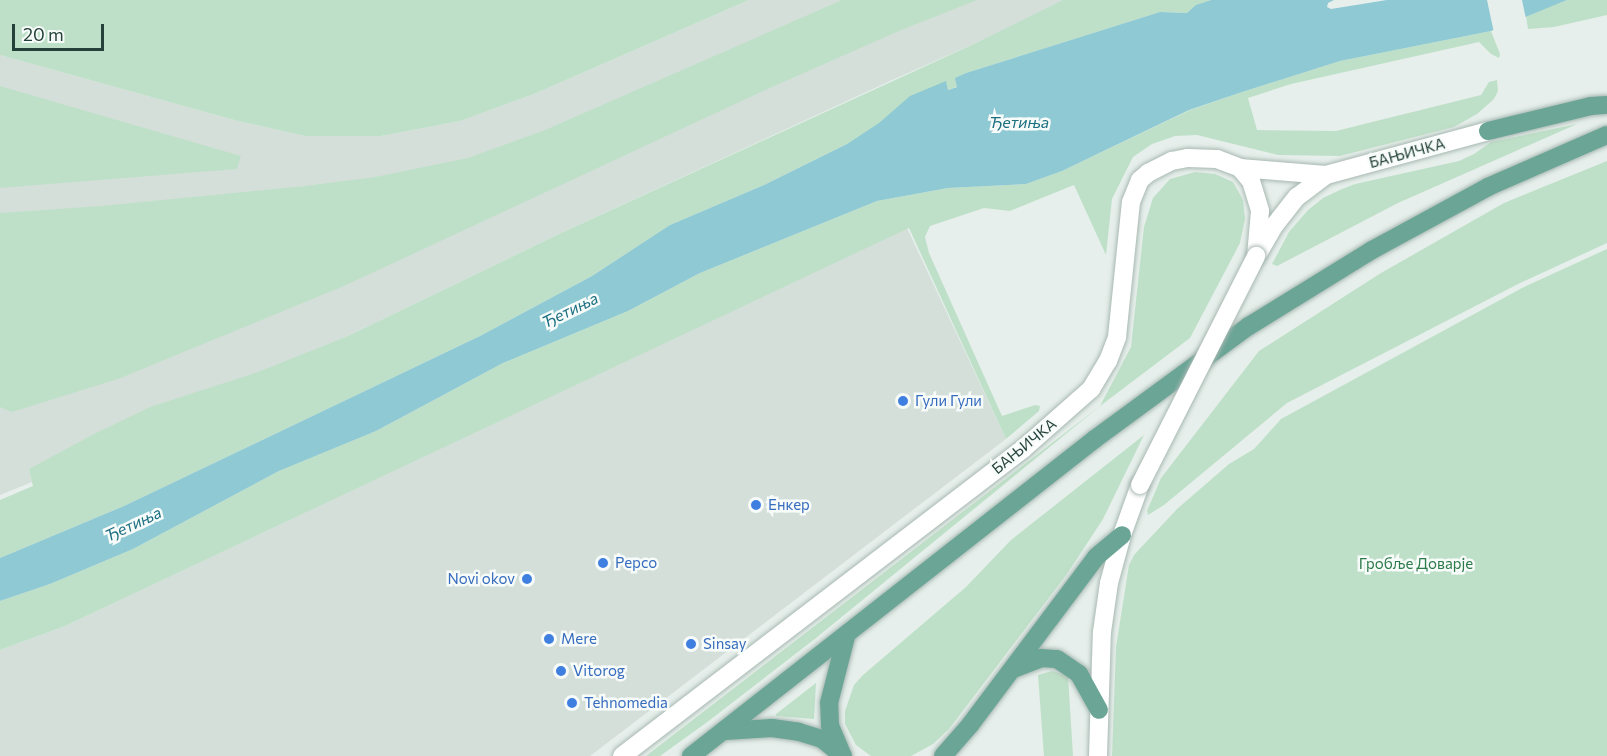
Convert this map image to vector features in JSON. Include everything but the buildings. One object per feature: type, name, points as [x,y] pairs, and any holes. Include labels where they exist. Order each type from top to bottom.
[{"type":"main road","points":[[1488,131],[1592,106],[1607,105]]},
{"type":"main road","points":[[691,756],[1095,439],[1249,326],[1372,250],[1488,187],[1607,135]]},
{"type":"main road","points":[[943,756],[1013,669],[1096,557],[1122,535]]},
{"type":"main road","points":[[843,756],[831,726],[829,704],[846,636]]},
{"type":"main road","points":[[1013,669],[1041,658],[1057,659],[1079,675],[1099,710]]},
{"type":"main road","points":[[725,731],[772,728],[799,732],[822,739],[843,756]]},
{"type":"street","name":"БАЊИЧКА","points":[[1098,756],[1102,632],[1109,583],[1122,535],[1140,486],[1256,256],[1274,226],[1297,197],[1326,175],[1488,131]]},
{"type":"street","name":"БАЊИЧКА","points":[[622,756],[1023,449],[1091,389],[1108,361],[1117,337],[1131,202],[1140,180],[1158,167],[1188,158],[1217,159],[1240,168],[1251,181],[1260,211],[1256,256]]},
{"type":"street","points":[[1240,168],[1326,175]]},
{"type":"shaded area","points":[[749,0],[1079,0],[1059,6],[890,81],[559,234],[348,336],[29,469],[32,482],[0,495],[0,55],[234,120],[305,136],[381,136],[460,121],[534,94]]},
{"type":"shaded area","points":[[907,228],[1006,439],[590,756],[0,756],[0,650],[65,626]]},
{"type":"green space","points":[[0,0],[749,0],[534,94],[460,121],[381,136],[305,136],[234,120],[0,55]]},
{"type":"green space","points":[[842,0],[977,0],[899,31],[763,91],[344,286],[118,379],[12,412],[0,407],[0,213],[101,206],[305,186],[375,177],[468,158],[545,130]]},
{"type":"green space","points":[[1063,0],[1211,0],[1197,5],[1187,13],[1160,12],[966,73],[956,78],[958,86],[948,90],[946,82],[847,144],[764,185],[670,225],[592,276],[480,336],[124,506],[0,558],[0,500],[33,486],[29,469],[92,435],[150,407],[258,372],[348,336],[559,234],[976,43]]},
{"type":"green space","points":[[1567,0],[1607,0],[1607,15],[1554,27],[1528,29],[1526,16]]},
{"type":"green space","points":[[1491,31],[1500,54],[1499,58],[1491,54],[1479,42],[1291,84],[1248,98],[1257,130],[1336,131],[1481,95],[1489,82],[1497,80],[1498,91],[1494,99],[1477,114],[1454,127],[1340,156],[1278,155],[1197,135],[1175,136],[1152,144],[1133,157],[1112,199],[1106,255],[1074,185],[1010,211],[984,208],[930,226],[925,237],[929,253],[1002,416],[1035,405],[1040,406],[1039,411],[1006,439],[909,228],[65,626],[0,650],[0,601],[50,584],[133,549],[279,471],[376,431],[503,363],[628,311],[700,273],[877,201],[948,188],[1026,184],[1062,171],[1190,110],[1239,93],[1340,61]]},
{"type":"green space","points":[[0,86],[241,156],[237,169],[0,188]]},
{"type":"green space","points":[[1577,124],[1398,203],[1277,266],[1272,264],[1289,232],[1308,210],[1323,198],[1342,189],[1355,184],[1459,161],[1491,142]]},
{"type":"green space","points":[[1607,161],[1607,243],[1520,283],[1287,403],[1164,505],[1148,515],[1147,511],[1161,478],[1259,351],[1381,273],[1504,203]]},
{"type":"green space","points":[[1195,172],[1215,174],[1233,182],[1243,200],[1245,219],[1240,243],[1190,338],[1100,406],[1131,347],[1144,227],[1153,198],[1170,179]]},
{"type":"green space","name":"Гробље Доварје","points":[[1607,249],[1607,756],[1112,756],[1116,647],[1129,565],[1134,555],[1177,509],[1229,464],[1254,449],[1281,419],[1522,288]]},
{"type":"green space","points":[[1100,406],[816,638],[706,723],[660,756],[646,756]]},
{"type":"green space","points":[[1144,435],[1103,519],[1067,574],[949,729],[933,744],[911,756],[871,756],[856,745],[845,724],[845,711],[854,685],[863,675],[966,587],[1011,540]]},
{"type":"green space","points":[[1052,671],[1068,676],[1073,756],[1044,756],[1038,675]]},
{"type":"green space","points":[[816,683],[814,719],[776,716],[776,714]]},
{"type":"water","name":"Ђетиња","points":[[1211,0],[1334,0],[1328,3],[1327,7],[1331,9],[1387,0],[1567,0],[1491,31],[1340,61],[1189,110],[1062,171],[1026,184],[948,188],[877,201],[700,273],[628,311],[503,363],[376,431],[279,471],[133,549],[50,584],[0,601],[0,558],[124,506],[480,336],[592,276],[670,225],[764,185],[847,144],[879,123],[910,96],[946,81],[948,90],[957,87],[955,78],[966,73],[1160,12],[1187,13],[1196,5]]},
{"type":"pier","points":[[1487,0],[1522,0],[1526,19],[1494,33]]},
{"type":"place","name":"Гули Гули","points":[[903,401]]},
{"type":"place","name":"Енкер","points":[[756,505]]},
{"type":"place","name":"Pepco","points":[[603,563]]},
{"type":"place","name":"Novi okov","points":[[527,579]]},
{"type":"place","name":"Mere","points":[[549,639]]},
{"type":"place","name":"Sinsay","points":[[691,644]]},
{"type":"place","name":"Vitorog","points":[[561,671]]},
{"type":"place","name":"Tehnomedia","points":[[572,703]]}]
